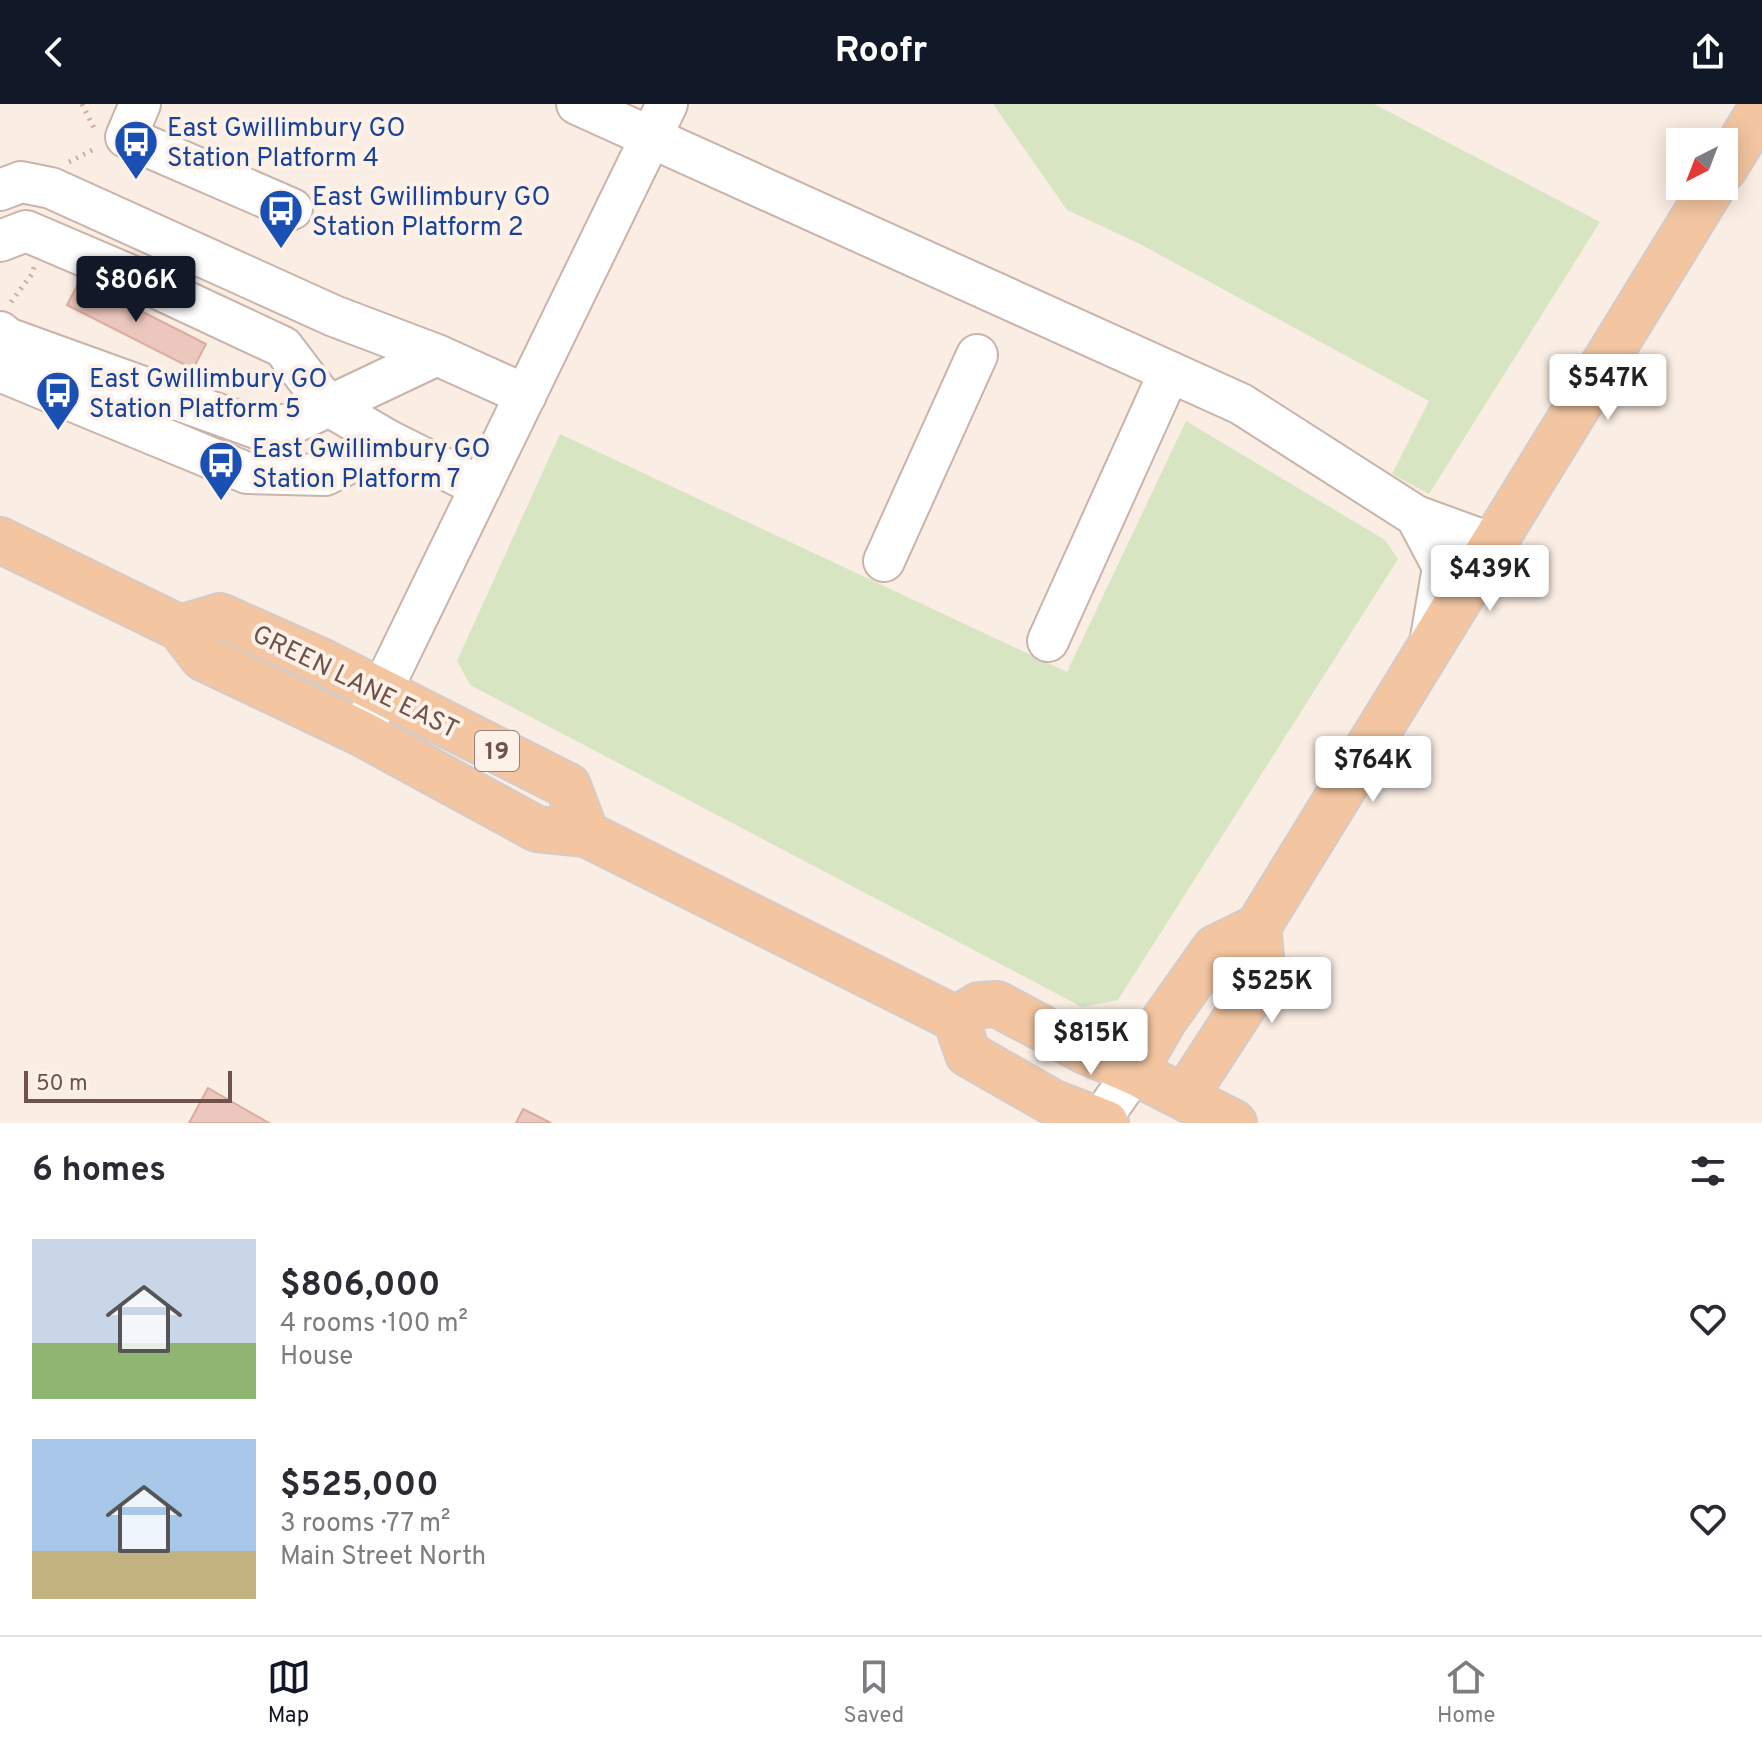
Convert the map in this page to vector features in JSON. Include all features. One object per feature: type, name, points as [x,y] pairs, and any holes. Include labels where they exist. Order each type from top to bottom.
[{"type":"main road","points":[[1738,146],[1762,107]]},
{"type":"main road","points":[[1134,1072],[1164,1020],[1215,948],[1258,927],[1704,200]]},
{"type":"main road","name":"GREEN LANE EAST","points":[[0,540],[180,628],[203,658],[361,733],[537,829],[586,834],[956,1019]]},
{"type":"main road","name":"GREEN LANE EAST","points":[[180,628],[220,616],[321,661],[568,786],[586,834]]},
{"type":"main road","points":[[1176,1110],[1263,976],[1258,927]]},
{"type":"main road","points":[[1102,1122],[1052,1102],[968,1054],[956,1019],[979,1005],[997,1004],[1085,1051],[1134,1072],[1176,1110],[1234,1123]]},
{"type":"street","points":[[140,104],[126,137],[292,209]]},
{"type":"street","points":[[577,104],[659,121],[943,267],[1241,404],[1416,516],[1493,544]]},
{"type":"street","points":[[361,733],[659,121]]},
{"type":"street","points":[[0,190],[21,182],[51,188],[334,316],[437,355],[526,395]]},
{"type":"street","points":[[0,241],[26,231],[283,347],[327,405],[391,442],[481,487]]},
{"type":"street","points":[[0,332],[7,338],[256,428],[291,424],[437,355]]},
{"type":"street","points":[[884,561],[977,355]]},
{"type":"street","points":[[0,371],[247,473],[325,475],[391,442]]},
{"type":"street","points":[[1048,641],[1169,373]]},
{"type":"street","points":[[1416,516],[1443,567],[1430,647]]},
{"type":"street","points":[[1102,1122],[1134,1072]]},
{"type":"green space","points":[[993,104],[1374,104],[1600,222],[1429,494],[1392,474],[1429,401],[1140,244],[1067,210]]},
{"type":"green space","points":[[1186,421],[1385,540],[1398,559],[1118,1000],[1082,1007],[470,685],[457,661],[560,434],[1067,672]]},
{"type":"building","points":[[80,280],[206,344],[193,369],[67,305]]},
{"type":"building","points":[[208,1088],[269,1123],[189,1123]]},
{"type":"building","points":[[523,1109],[551,1123],[516,1123]]},
{"type":"place","name":"East Gwillimbury GO Station Platform 4","points":[[136,181]]},
{"type":"place","name":"East Gwillimbury GO Station Platform 2","points":[[281,250]]},
{"type":"place","name":"East Gwillimbury GO Station Platform 5","points":[[58,432]]},
{"type":"place","name":"East Gwillimbury GO Station Platform 7","points":[[221,502]]}]
